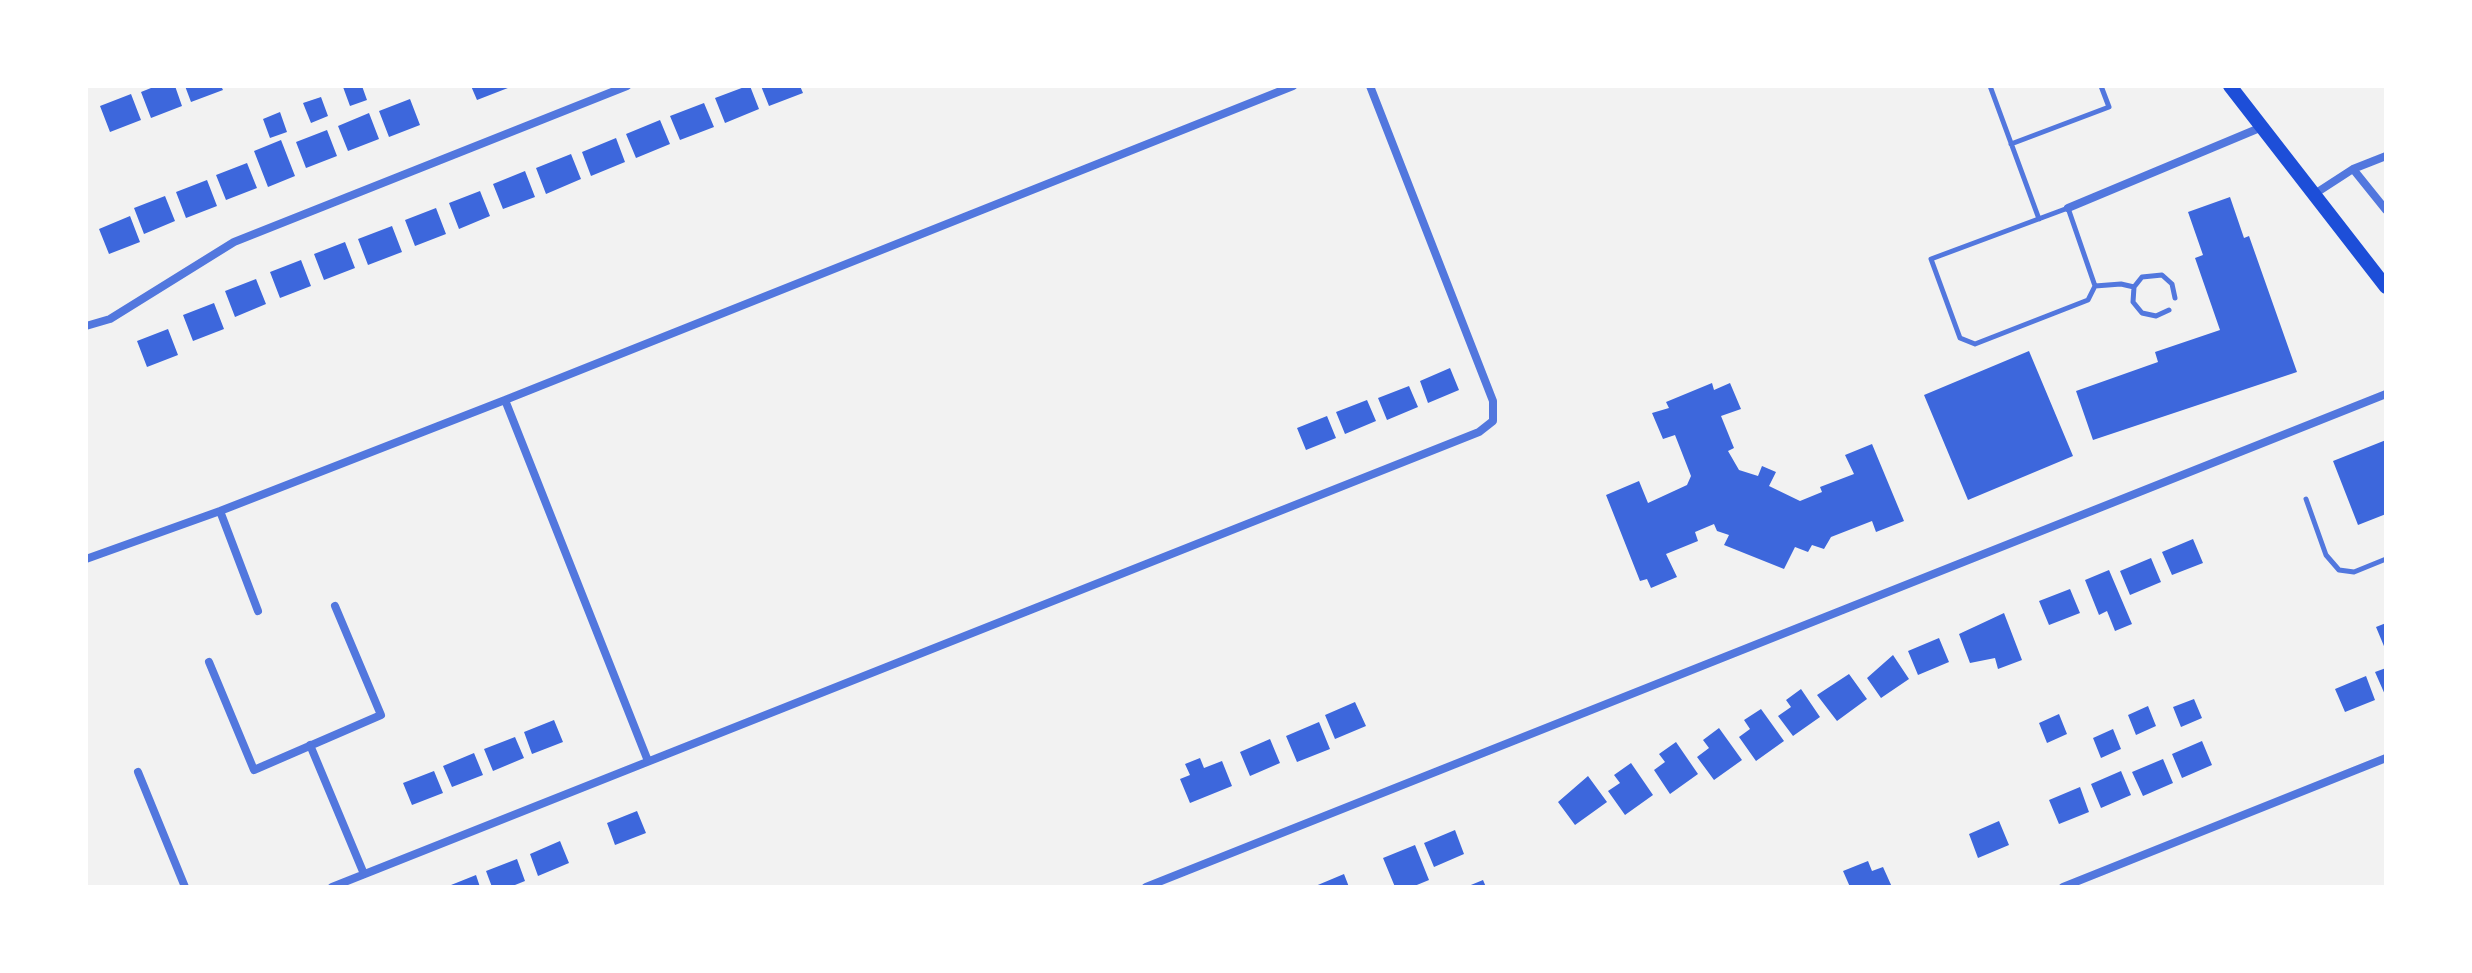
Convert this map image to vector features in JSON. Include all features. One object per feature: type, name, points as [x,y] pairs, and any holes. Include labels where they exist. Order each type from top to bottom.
[{"type":"main road","points":[[2230,86],[2386,287]]},
{"type":"street","points":[[86,326],[110,319],[234,242],[627,86]]},
{"type":"street","points":[[86,559],[220,511],[505,400],[1293,86]]},
{"type":"street","points":[[332,887],[1467,437],[1493,421],[1493,401],[1488,384],[1370,86]]},
{"type":"street","points":[[2068,208],[2262,127]]},
{"type":"street","points":[[2316,193],[2353,169],[2386,156]]},
{"type":"street","points":[[2353,169],[2386,210]]},
{"type":"street","points":[[1146,887],[2386,394]]},
{"type":"street","points":[[505,400],[648,761]]},
{"type":"street","points":[[220,511],[258,611]]},
{"type":"street","points":[[209,662],[254,770],[381,715],[335,606]]},
{"type":"street","points":[[310,745],[364,874]]},
{"type":"street","points":[[2063,887],[2386,758]]},
{"type":"street","points":[[138,772],[185,887]]},
{"type":"lane","points":[[1990,86],[2039,219]]},
{"type":"lane","points":[[2011,144],[2109,107],[2101,86]]},
{"type":"lane","points":[[2068,208],[2095,286],[2088,300],[1975,344],[1960,338],[1931,259],[2039,219],[2068,208]]},
{"type":"lane","points":[[2169,310],[2156,316],[2142,313],[2133,302],[2134,287],[2142,277],[2162,275],[2172,284],[2175,298]]},
{"type":"lane","points":[[2095,286],[2121,284],[2134,287]]},
{"type":"lane","points":[[2306,499],[2326,555],[2339,570],[2354,572],[2386,559]]},
{"type":"building","points":[[156,86],[175,86],[182,106],[151,118],[141,92]]},
{"type":"building","points":[[185,86],[221,86],[223,90],[191,102]]},
{"type":"building","points":[[362,86],[367,100],[350,106],[343,87]]},
{"type":"building","points":[[471,86],[513,86],[477,100]]},
{"type":"building","points":[[750,86],[759,109],[725,123],[715,98]]},
{"type":"building","points":[[761,86],[800,86],[803,93],[769,106]]},
{"type":"building","points":[[131,94],[141,120],[110,132],[100,106]]},
{"type":"building","points":[[321,97],[328,116],[311,123],[303,103]]},
{"type":"building","points":[[410,99],[420,125],[389,137],[379,111]]},
{"type":"building","points":[[704,103],[714,127],[680,140],[670,116]]},
{"type":"building","points":[[280,112],[287,132],[270,138],[263,119]]},
{"type":"building","points":[[369,113],[379,139],[348,151],[338,126]]},
{"type":"building","points":[[660,120],[670,144],[636,158],[626,134]]},
{"type":"building","points":[[327,130],[337,156],[306,168],[296,142]]},
{"type":"building","points":[[616,138],[625,162],[591,176],[582,152]]},
{"type":"building","points":[[281,140],[295,176],[268,187],[254,151]]},
{"type":"building","points":[[571,154],[581,179],[546,194],[536,168]]},
{"type":"building","points":[[247,163],[257,188],[226,200],[216,175]]},
{"type":"building","points":[[525,171],[535,197],[503,209],[493,184]]},
{"type":"building","points":[[207,180],[217,206],[186,218],[176,192]]},
{"type":"building","points":[[480,191],[490,216],[459,229],[449,203]]},
{"type":"building","points":[[165,196],[175,221],[144,234],[134,208]]},
{"type":"building","points":[[2230,197],[2244,238],[2249,236],[2297,372],[2093,440],[2076,391],[2158,362],[2155,352],[2220,330],[2195,258],[2203,255],[2188,212]]},
{"type":"building","points":[[436,208],[446,234],[415,246],[405,220]]},
{"type":"building","points":[[130,216],[140,242],[109,254],[99,229]]},
{"type":"building","points":[[392,226],[402,252],[368,265],[358,239]]},
{"type":"building","points":[[345,242],[355,268],[324,280],[314,254]]},
{"type":"building","points":[[301,260],[311,286],[280,298],[270,272]]},
{"type":"building","points":[[256,279],[266,304],[235,317],[225,291]]},
{"type":"building","points":[[214,303],[224,329],[193,341],[183,315]]},
{"type":"building","points":[[168,329],[178,355],[147,367],[137,341]]},
{"type":"building","points":[[2029,351],[2073,456],[1968,500],[1924,395]]},
{"type":"building","points":[[1450,368],[1459,390],[1428,403],[1420,381]]},
{"type":"building","points":[[1712,383],[1714,390],[1730,383],[1741,409],[1721,416],[1734,448],[1728,451],[1739,470],[1758,476],[1762,466],[1776,472],[1769,486],[1800,501],[1822,492],[1820,487],[1854,474],[1845,455],[1872,444],[1904,521],[1876,532],[1872,521],[1831,537],[1824,549],[1812,545],[1808,552],[1795,547],[1784,569],[1724,545],[1729,535],[1717,531],[1714,524],[1695,532],[1698,541],[1666,554],[1677,577],[1651,588],[1647,579],[1640,581],[1606,495],[1639,481],[1648,503],[1687,485],[1691,476],[1675,435],[1663,439],[1652,413],[1669,408],[1666,402]]},
{"type":"building","points":[[1409,386],[1418,407],[1387,420],[1378,398]]},
{"type":"building","points":[[1367,400],[1376,421],[1345,434],[1336,412]]},
{"type":"building","points":[[1327,416],[1336,438],[1306,450],[1297,428]]},
{"type":"building","points":[[2386,440],[2386,514],[2358,525],[2333,461]]},
{"type":"building","points":[[2193,539],[2203,563],[2172,575],[2162,552]]},
{"type":"building","points":[[2151,558],[2161,582],[2130,595],[2120,571]]},
{"type":"building","points":[[2109,570],[2132,624],[2115,631],[2107,611],[2099,615],[2085,580]]},
{"type":"building","points":[[2070,589],[2080,613],[2049,625],[2039,601]]},
{"type":"building","points":[[2004,613],[2022,660],[1998,669],[1995,658],[1970,663],[1959,634]]},
{"type":"building","points":[[2386,623],[2386,651],[2376,627]]},
{"type":"building","points":[[1939,638],[1949,662],[1918,675],[1908,651]]},
{"type":"building","points":[[1893,655],[1909,679],[1881,698],[1867,678]]},
{"type":"building","points":[[2386,668],[2386,697],[2375,672]]},
{"type":"building","points":[[1849,674],[1867,699],[1837,721],[1817,695]]},
{"type":"building","points":[[2366,676],[2375,700],[2345,712],[2335,689]]},
{"type":"building","points":[[1801,689],[1820,717],[1793,736],[1778,716],[1791,707],[1786,700]]},
{"type":"building","points":[[2194,699],[2202,718],[2181,727],[2173,707]]},
{"type":"building","points":[[1355,702],[1366,726],[1335,739],[1325,715]]},
{"type":"building","points":[[2148,706],[2156,726],[2136,735],[2128,715]]},
{"type":"building","points":[[1761,709],[1784,741],[1756,761],[1739,737],[1750,729],[1744,720]]},
{"type":"building","points":[[2059,714],[2067,734],[2047,743],[2039,723]]},
{"type":"building","points":[[554,720],[563,742],[532,754],[524,732]]},
{"type":"building","points":[[1319,722],[1330,749],[1297,762],[1286,736]]},
{"type":"building","points":[[1719,728],[1742,760],[1714,780],[1697,757],[1709,748],[1703,740]]},
{"type":"building","points":[[2113,729],[2121,749],[2101,758],[2093,738]]},
{"type":"building","points":[[515,737],[524,758],[493,771],[484,749]]},
{"type":"building","points":[[1270,739],[1280,763],[1250,776],[1240,752]]},
{"type":"building","points":[[2202,741],[2212,765],[2182,778],[2172,754]]},
{"type":"building","points":[[1676,742],[1698,774],[1670,794],[1654,770],[1665,762],[1659,754]]},
{"type":"building","points":[[474,753],[483,775],[452,787],[443,766]]},
{"type":"building","points":[[1200,758],[1204,768],[1222,761],[1232,786],[1190,803],[1180,779],[1190,775],[1185,764]]},
{"type":"building","points":[[2163,759],[2173,783],[2143,796],[2132,772]]},
{"type":"building","points":[[1631,763],[1653,795],[1625,815],[1608,791],[1620,783],[1614,775]]},
{"type":"building","points":[[434,771],[443,793],[412,805],[403,783]]},
{"type":"building","points":[[2121,771],[2131,795],[2101,808],[2091,784]]},
{"type":"building","points":[[1588,776],[1607,802],[1575,825],[1558,802]]},
{"type":"building","points":[[2080,787],[2089,812],[2059,824],[2049,800]]},
{"type":"building","points":[[637,811],[646,833],[615,845],[607,823]]},
{"type":"building","points":[[1999,821],[2009,845],[1978,858],[1969,834]]},
{"type":"building","points":[[1455,830],[1464,854],[1434,867],[1424,843]]},
{"type":"building","points":[[560,841],[569,863],[538,876],[530,854]]},
{"type":"building","points":[[1415,845],[1429,880],[1412,887],[1395,887],[1383,858]]},
{"type":"building","points":[[517,859],[525,881],[510,887],[492,887],[486,871]]},
{"type":"building","points":[[1868,861],[1872,871],[1883,867],[1892,887],[1850,887],[1843,871]]},
{"type":"building","points":[[1344,874],[1349,887],[1313,887]]},
{"type":"building","points":[[476,875],[480,887],[446,887]]},
{"type":"building","points":[[1483,880],[1486,887],[1466,887]]}]
